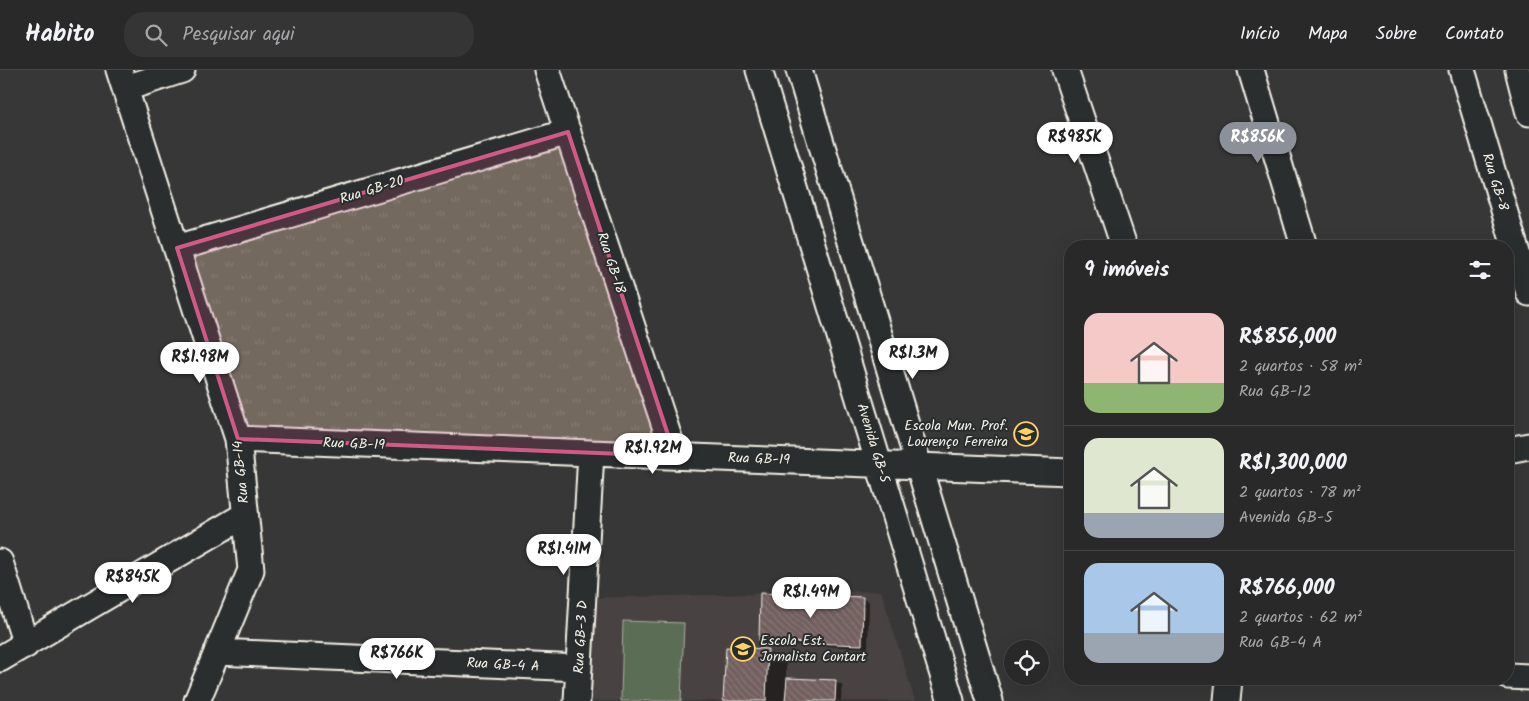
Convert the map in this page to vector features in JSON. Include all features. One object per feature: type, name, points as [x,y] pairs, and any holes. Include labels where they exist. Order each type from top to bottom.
[{"type":"street","points":[[123,79],[182,70]]},
{"type":"street","name":"Rua GB-18","points":[[547,70],[675,456]]},
{"type":"street","name":"Avenida GB-5","points":[[760,70],[951,701]]},
{"type":"street","points":[[798,70],[990,701]]},
{"type":"street","points":[[1065,70],[1122,240]]},
{"type":"street","points":[[1251,70],[1302,240]]},
{"type":"street","name":"Rua GB-8","points":[[1462,70],[1513,240]]},
{"type":"street","points":[[1518,70],[1529,112]]},
{"type":"street","name":"Rua GB-14","points":[[123,79],[238,439],[250,570],[197,701]]},
{"type":"street","name":"Rua GB-20","points":[[177,248],[568,132]]},
{"type":"street","name":"Rua GB-8","points":[[1514,243],[1529,293]]},
{"type":"street","name":"Rua GB-19","points":[[238,439],[1064,472]]},
{"type":"street","points":[[1514,449],[1529,446]]},
{"type":"street","name":"Rua GB-3 D","points":[[578,701],[591,453]]},
{"type":"street","points":[[0,659],[245,515]]},
{"type":"street","points":[[0,562],[26,645]]},
{"type":"street","name":"Rua GB-4 A","points":[[217,652],[579,668]]},
{"type":"street","points":[[1514,676],[1529,677]]},
{"type":"street","points":[[1227,701],[1228,685]]},
{"type":"highlighted area","points":[[568,132],[675,456],[238,439],[177,248]]},
{"type":"shaded area","name":"Escola Est. Jornalista Contart","points":[[881,591],[915,701],[584,701],[590,598]]},
{"type":"green space","points":[[568,132],[675,456],[238,439],[177,248]]},
{"type":"green space","points":[[623,621],[684,623],[681,701],[621,701]]},
{"type":"building","points":[[760,593],[863,597],[862,645],[759,641]]},
{"type":"building","points":[[726,647],[768,649],[766,701],[723,701]]},
{"type":"building","points":[[787,678],[836,680],[835,701],[785,701]]},
{"type":"place","name":"Escola Mun. Prof. Lourenço Ferreira","points":[[1026,434]]},
{"type":"place","name":"Escola Est. Jornalista Contart","points":[[743,649]]}]
